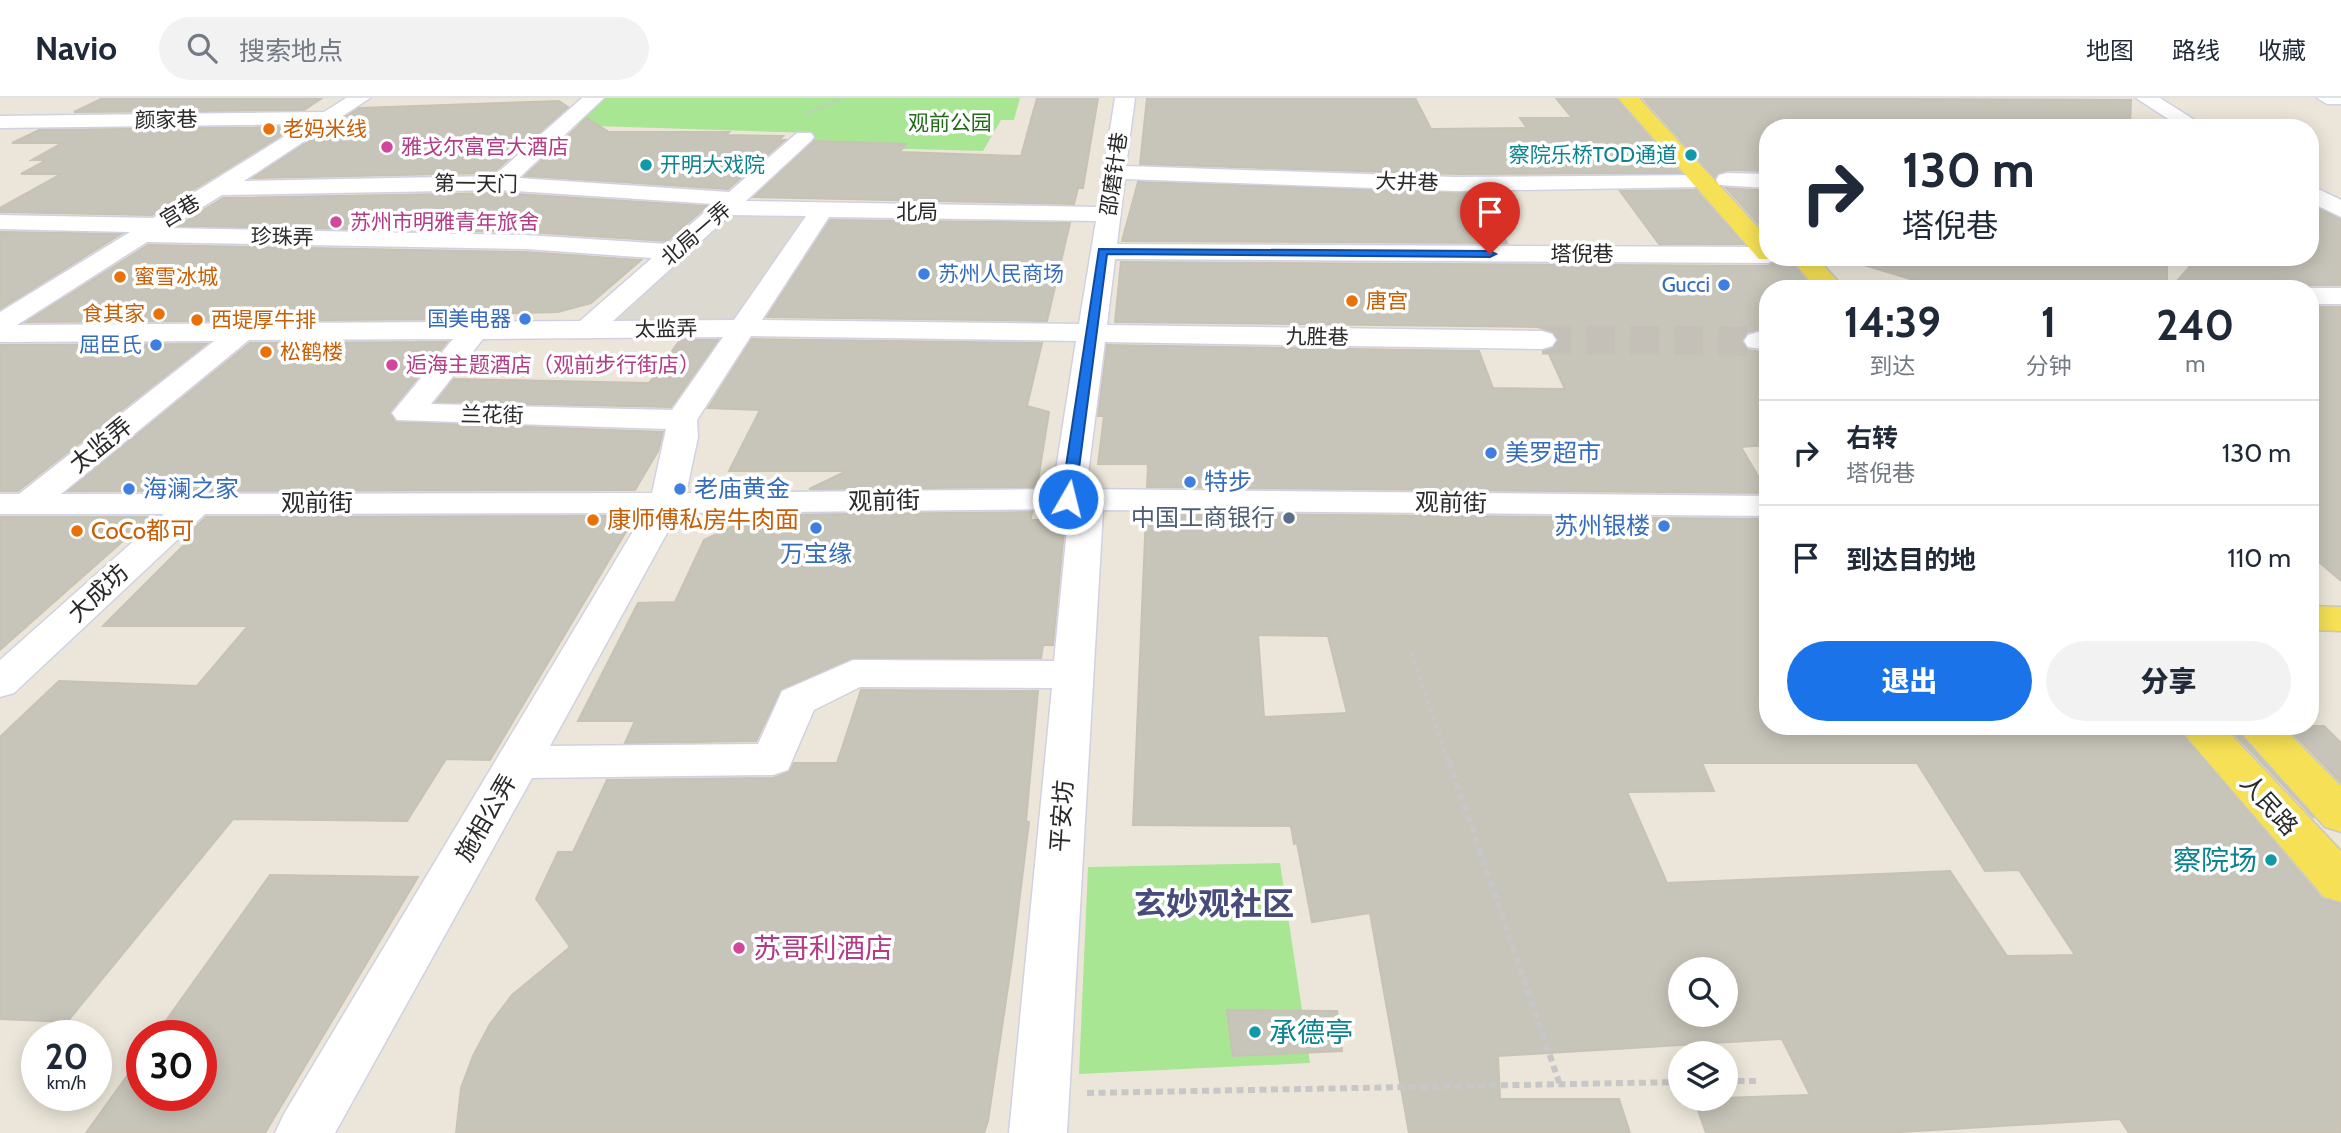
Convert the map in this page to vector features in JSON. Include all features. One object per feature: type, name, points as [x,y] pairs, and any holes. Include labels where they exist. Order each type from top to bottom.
[{"type":"main road","points":[[1628,98],[1759,244]]},
{"type":"main road","points":[[1649,98],[1759,213]]},
{"type":"main road","points":[[1779,266],[1791,280]]},
{"type":"main road","points":[[1810,266],[1823,280]]},
{"type":"main road","points":[[2319,618],[2341,619]]},
{"type":"main road","name":"人民路","points":[[2206,735],[2341,883]]},
{"type":"main road","name":"人民路","points":[[2265,735],[2341,815]]},
{"type":"street","points":[[104,121],[149,98]]},
{"type":"street","points":[[360,98],[381,98]]},
{"type":"street","name":"宫巷","points":[[0,324],[360,98]]},
{"type":"street","points":[[500,183],[594,98]]},
{"type":"street","name":"邵磨针巷","points":[[1077,499],[1092,331],[1125,98]]},
{"type":"street","points":[[2146,98],[2182,119]]},
{"type":"street","points":[[2327,98],[2341,98]]},
{"type":"street","name":"颜家巷","points":[[0,122],[331,118]]},
{"type":"street","name":"北局一弄","points":[[586,330],[804,137]]},
{"type":"street","name":"大井巷","points":[[1113,172],[1455,184],[1701,180]]},
{"type":"street","points":[[1727,180],[1759,181]]},
{"type":"street","name":"第一天门","points":[[216,188],[500,183],[731,204]]},
{"type":"street","points":[[2319,185],[2341,185]]},
{"type":"street","points":[[2319,197],[2341,210]]},
{"type":"street","name":"北局","points":[[731,204],[821,211],[1108,214]]},
{"type":"street","points":[[681,420],[821,211]]},
{"type":"street","name":"珍珠弄","points":[[0,222],[148,230],[526,242],[675,252]]},
{"type":"street","name":"塔倪巷","points":[[1102,251],[1759,255]]},
{"type":"street","points":[[2319,296],[2341,296]]},
{"type":"street","name":"太监弄","points":[[0,334],[744,329],[1092,331]]},
{"type":"street","name":"兰花街","points":[[474,331],[408,413],[681,420]]},
{"type":"street","name":"九胜巷","points":[[1092,331],[1542,340]]},
{"type":"street","name":"太监弄","points":[[13,504],[241,333]]},
{"type":"street","name":"施相公弄","points":[[304,1133],[667,503],[682,437],[681,420]]},
{"type":"street","name":"观前街","points":[[13,504],[1077,499],[1759,506]]},
{"type":"street","name":"平安坊","points":[[1039,1114],[1073,678],[1077,499]]},
{"type":"street","name":"大成坊","points":[[0,683],[196,503]]},
{"type":"street","points":[[518,762],[773,759],[797,701],[853,673],[1051,674],[1073,678]]},
{"type":"path","points":[[1411,651],[1560,1085]]},
{"type":"path","points":[[1738,1081],[1757,1081]]},
{"type":"path","points":[[1039,1114],[1560,1085],[1668,1082]]},
{"type":"green space","name":"观前公园","points":[[600,98],[1020,98],[1014,120],[1001,120],[983,151],[802,146],[811,133],[566,125]]},
{"type":"green space","points":[[1280,863],[1310,1063],[1079,1074],[1088,867]]},
{"type":"shaded area","points":[[726,208],[821,211],[744,329],[586,330]]},
{"type":"building","points":[[103,98],[322,98],[304,110],[74,112]]},
{"type":"building","points":[[1037,98],[1098,98],[1083,188],[1078,188],[1074,204],[754,197],[814,141],[906,144],[900,152],[1021,156]]},
{"type":"building","points":[[1147,98],[1415,98],[1431,129],[1527,128],[1520,118],[1572,118],[1556,98],[1615,98],[1680,173],[1455,174],[1140,164]]},
{"type":"building","points":[[1643,98],[2131,100],[2130,119],[1759,119],[1759,171],[1727,170],[1715,177]]},
{"type":"building","name":"雅戈尔富宫大酒店","points":[[559,101],[568,107],[493,173],[253,178],[359,108]]},
{"type":"building","name":"开明大戏院","points":[[587,118],[609,132],[729,132],[726,135],[783,136],[779,140],[785,140],[728,189],[525,176]]},
{"type":"building","points":[[295,127],[152,215],[0,212],[0,208],[61,174],[21,174],[47,160],[32,160],[62,143],[12,143],[39,130]]},
{"type":"building","points":[[1138,182],[1483,193],[1507,243],[1122,241]]},
{"type":"building","points":[[1726,188],[1759,190],[1759,224]]},
{"type":"building","points":[[1695,190],[1743,244],[1659,244],[1620,191]]},
{"type":"building","points":[[500,193],[707,206],[667,241],[526,232],[178,226],[223,198]]},
{"type":"building","points":[[2319,209],[2341,219],[2341,285],[2319,285],[2319,280],[2178,280],[2190,266],[2319,266]]},
{"type":"building","name":"苏州人民商场","points":[[830,220],[1070,223],[1047,321],[767,317]]},
{"type":"building","points":[[0,232],[121,234],[0,309]]},
{"type":"building","points":[[148,245],[526,252],[641,260],[591,303],[558,312],[481,314],[477,319],[26,322]]},
{"type":"building","points":[[1121,262],[1794,266],[1806,280],[1759,280],[1759,330],[1747,332],[1742,340],[1748,350],[1759,352],[1759,446],[1741,447],[1759,478],[1759,493],[1147,487],[1148,464],[1098,464],[1104,416],[1098,416],[1107,345],[1479,351],[1493,388],[1565,389],[1547,350],[1554,347],[1558,339],[1553,331],[1537,327],[1115,322]]},
{"type":"building","points":[[1868,266],[2167,266],[2167,280],[1914,280]]},
{"type":"building","points":[[2319,307],[2341,307],[2341,581],[2319,562]]},
{"type":"building","points":[[752,339],[1042,343],[1027,406],[1049,412],[1037,487],[809,489],[847,471],[729,471],[760,410],[708,408]]},
{"type":"building","points":[[680,340],[718,340],[671,407],[436,402],[454,379],[649,383]]},
{"type":"building","points":[[447,342],[390,411],[395,422],[663,432],[658,451],[635,490],[68,491],[250,343]]},
{"type":"building","points":[[206,344],[18,491],[0,491],[0,345]]},
{"type":"building","points":[[1032,512],[1031,520],[1065,520],[1053,645],[1043,645],[1041,658],[852,658],[781,689],[756,741],[625,743],[635,721],[578,721],[638,603],[675,602],[704,540],[756,515]]},
{"type":"building","points":[[1146,513],[1759,519],[1759,735],[2183,735],[2322,899],[2341,904],[2341,1133],[2129,1133],[2120,1119],[1884,1133],[1706,1133],[1698,1111],[1738,1111],[1738,1097],[1810,1095],[1782,1039],[1668,1041],[1668,1046],[1498,1056],[1500,1099],[1619,1099],[1630,1133],[1409,1133],[1370,913],[1312,922],[1297,843],[1294,844],[1291,826],[1133,825]],"holes":[[[1258,635],[1328,636],[1347,713],[1264,717]],[[1702,763],[1917,763],[1985,871],[2019,870],[2075,955],[2007,956],[1950,871],[1667,883],[1627,792],[1714,791]]]},
{"type":"building","points":[[620,516],[615,525],[630,525],[490,760],[446,759],[407,821],[233,819],[69,1020],[0,1019],[0,737],[59,681],[197,686],[248,626],[103,626],[194,535],[191,531],[206,517]]},
{"type":"building","points":[[0,517],[150,517],[0,650]]},
{"type":"building","name":"苏哥利酒店","points":[[861,690],[1038,691],[1026,821],[1029,822],[1012,960],[984,1133],[456,1133],[461,1088],[473,1056],[490,1024],[512,995],[570,947],[536,899],[558,852],[573,852],[607,780],[773,778],[789,772],[794,763],[837,763]]},
{"type":"building","points":[[2319,726],[2324,726],[2341,743],[2341,782],[2295,735],[2319,735]]},
{"type":"building","points":[[2236,735],[2241,735],[2314,818]]},
{"type":"building","points":[[270,875],[418,877],[265,1133],[86,1133],[102,1111],[112,1111],[112,1097],[126,1077],[126,1111],[217,1111],[217,1020],[166,1020]]},
{"type":"building","points":[[1227,1010],[1337,1011],[1342,1051],[1233,1056]]},
{"type":"tunnel","points":[[1542,340],[1758,341]]},
{"type":"place","name":"老妈米线","points":[[269,129]]},
{"type":"place","name":"雅戈尔富宫大酒店","points":[[387,147]]},
{"type":"place","name":"察院乐桥TOD通道","points":[[1691,155]]},
{"type":"place","name":"开明大戏院","points":[[646,165]]},
{"type":"place","name":"苏州市明雅青年旅舍","points":[[336,222]]},
{"type":"place","name":"苏州人民商场","points":[[924,274]]},
{"type":"place","name":"蜜雪冰城","points":[[120,277]]},
{"type":"place","name":"Gucci","points":[[1724,285]]},
{"type":"place","name":"唐宫","points":[[1352,301]]},
{"type":"place","name":"食其家","points":[[159,314]]},
{"type":"place","name":"国美电器","points":[[525,319]]},
{"type":"place","name":"西堤厚牛排","points":[[197,320]]},
{"type":"place","name":"屈臣氏","points":[[156,345]]},
{"type":"place","name":"松鹤楼","points":[[266,352]]},
{"type":"place","name":"逅海主题酒店（观前步行街店）","points":[[392,365]]},
{"type":"place","name":"美罗超市","points":[[1491,453]]},
{"type":"place","name":"特步","points":[[1190,482]]},
{"type":"place","name":"海澜之家","points":[[129,489]]},
{"type":"place","name":"老庙黄金","points":[[680,489]]},
{"type":"place","name":"中国工商银行","points":[[1289,518]]},
{"type":"place","name":"康师傅私房牛肉面","points":[[593,520]]},
{"type":"place","name":"苏州银楼","points":[[1664,526]]},
{"type":"place","name":"万宝缘","points":[[816,528]]},
{"type":"place","name":"CoCo都可","points":[[77,531]]},
{"type":"place","name":"察院场","points":[[2271,860]]},
{"type":"place","name":"苏哥利酒店","points":[[739,948]]},
{"type":"place","name":"承德亭","points":[[1255,1032]]},
{"type":"district","name":"玄妙观社区","points":[[1214,904]]},
{"type":"route","points":[[1068,499],[1102,251],[1490,254]]}]
